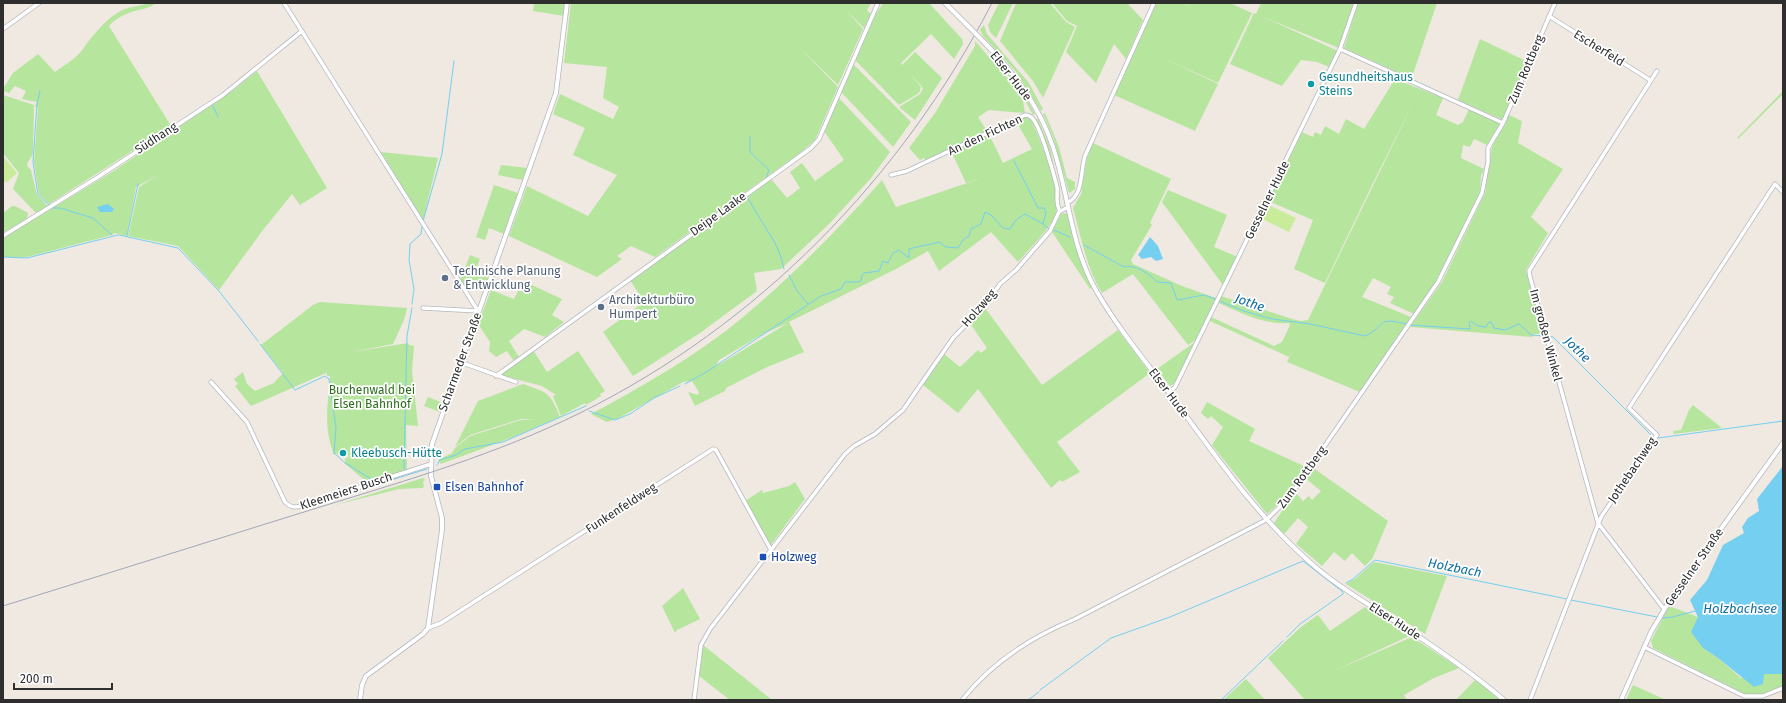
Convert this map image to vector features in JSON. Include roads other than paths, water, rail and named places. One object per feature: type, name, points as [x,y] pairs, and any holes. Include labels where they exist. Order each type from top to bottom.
[{"type":"street","points":[[3,29],[39,3]]},
{"type":"street","points":[[284,3],[478,311]]},
{"type":"street","name":"Scharmeder Straße","points":[[428,628],[442,530],[442,518],[432,481],[430,464],[432,444],[556,93],[567,3]]},
{"type":"street","name":"Deipe Laake","points":[[496,376],[811,148],[819,139],[878,3]]},
{"type":"street","name":"Elser Hude","points":[[945,3],[981,39],[1013,75],[1038,113],[1053,146],[1080,254],[1096,290],[1118,325],[1266,520],[1292,547],[1342,587],[1436,647],[1504,700]]},
{"type":"street","points":[[1060,211],[1074,199],[1078,192],[1081,169],[1085,156],[1154,3]]},
{"type":"street","name":"Gesselner Hude","points":[[1169,393],[1175,387],[1182,374],[1340,49],[1356,3]]},
{"type":"street","name":"Zum Rottberg","points":[[962,700],[989,670],[1009,654],[1046,631],[1075,619],[1266,520],[1288,499],[1438,282],[1482,193],[1488,162],[1488,148],[1503,123],[1548,16],[1555,3]]},
{"type":"street","name":"Escherfeld","points":[[1548,16],[1650,80]]},
{"type":"street","name":"Südhang","points":[[3,236],[223,95],[302,30]]},
{"type":"street","points":[[1340,49],[1503,123]]},
{"type":"street","name":"Im großen Winkel","points":[[1657,71],[1529,270],[1546,337],[1598,522],[1664,609]]},
{"type":"street","name":"An den Fichten","points":[[891,175],[907,171],[1025,115],[1030,116],[1037,129],[1050,162],[1057,187],[1057,205],[1060,211]]},
{"type":"street","name":"Jothebachweg","points":[[1530,700],[1598,522],[1657,435],[1629,408],[1775,184],[1783,192]]},
{"type":"street","name":"Holzweg","points":[[694,700],[702,641],[845,454],[854,446],[875,434],[903,410],[953,338],[986,304],[1000,284],[1017,269],[1050,231],[1060,211]]},
{"type":"street","points":[[423,308],[478,311]]},
{"type":"street","points":[[460,362],[516,382]]},
{"type":"street","name":"Kleemeiers Busch","points":[[211,382],[247,422],[285,502],[289,506],[295,508],[430,464]]},
{"type":"street","name":"Gesselner Straße","points":[[1621,700],[1644,647],[1664,609],[1690,569],[1783,443]]},
{"type":"street","name":"Funkenfeldweg","points":[[428,628],[441,623],[713,449],[716,450],[771,550]]},
{"type":"street","points":[[360,700],[362,685],[366,676],[423,634],[428,628]]},
{"type":"street","points":[[1644,647],[1744,696],[1763,696],[1783,688]]},
{"type":"water","points":[[108,204],[114,209],[112,212],[100,212],[97,207]]},
{"type":"water","points":[[1150,237],[1158,246],[1163,259],[1156,261],[1151,257],[1142,259],[1138,255]]},
{"type":"water","name":"Holzbachsee","points":[[1783,466],[1783,674],[1764,674],[1763,684],[1754,687],[1703,648],[1691,632],[1698,617],[1690,600],[1707,580],[1723,545],[1744,533],[1742,527],[1748,518],[1759,511],[1757,499]]},
{"type":"waterway","points":[[423,221],[442,154],[454,61]]},
{"type":"waterway","points":[[40,91],[37,104],[33,162],[38,195],[49,205]]},
{"type":"waterway","points":[[212,104],[218,117]]},
{"type":"waterway","points":[[745,194],[766,179],[769,170],[750,152],[750,136]]},
{"type":"waterway","points":[[1014,161],[1038,208],[1044,208],[1046,213],[1043,224],[1049,229]]},
{"type":"waterway","points":[[127,236],[138,184]]},
{"type":"waterway","points":[[747,197],[775,243],[784,269]]},
{"type":"waterway","points":[[53,208],[60,208],[93,218],[112,235]]},
{"type":"waterway","points":[[685,384],[708,371],[821,296],[841,289],[845,282],[861,281],[864,273],[879,271],[883,261],[888,263],[893,253],[899,250],[909,258],[909,249],[939,242],[946,247],[958,248],[963,240],[969,236],[971,229],[981,224],[985,212],[991,215],[1003,228],[1010,229],[1016,220],[1025,214],[1043,224]]},
{"type":"waterway","points":[[412,304],[414,289],[409,260],[410,244],[421,234],[422,227]]},
{"type":"waterway","points":[[1054,230],[1070,237]]},
{"type":"waterway","points":[[3,257],[27,258],[118,235]]},
{"type":"waterway","points":[[119,235],[178,248],[219,291],[258,341]]},
{"type":"waterway","points":[[1084,245],[1124,267],[1129,266],[1142,270],[1157,282],[1171,283],[1177,300],[1204,295],[1215,299]]},
{"type":"waterway","points":[[789,275],[797,291],[808,304]]},
{"type":"waterway","name":"Jothe","points":[[1219,301],[1244,311],[1272,319],[1310,324],[1365,336],[1382,323],[1390,321],[1406,324]]},
{"type":"waterway","points":[[406,471],[404,468],[407,336],[412,308]]},
{"type":"waterway","name":"Jothe","points":[[1409,325],[1470,329],[1469,323],[1471,321],[1478,326],[1486,327],[1489,322],[1492,323],[1494,328],[1505,330],[1519,324],[1531,335],[1544,336]]},
{"type":"waterway","name":"Jothe","points":[[1547,336],[1553,337],[1653,437],[1658,438],[1783,421]]},
{"type":"waterway","points":[[260,344],[295,390],[325,376],[329,379],[336,428],[334,453],[344,462],[374,481]]},
{"type":"waterway","points":[[589,411],[615,420],[630,414],[654,398],[680,386]]},
{"type":"waterway","points":[[437,465],[440,460],[456,455],[465,449],[503,442],[586,406]]},
{"type":"waterway","points":[[375,485],[427,469]]},
{"type":"waterway","name":"Holzbach","points":[[1346,583],[1353,579],[1375,560],[1567,599]]},
{"type":"waterway","points":[[1040,690],[1111,638],[1170,617],[1303,561],[1343,592],[1343,594],[1300,624],[1287,637]]},
{"type":"waterway","name":"Holzbach","points":[[1571,600],[1657,617]]},
{"type":"waterway","name":"Holzbach","points":[[1663,618],[1695,611]]},
{"type":"waterway","points":[[1221,700],[1283,641]]},
{"type":"waterway","points":[[1028,700],[1039,692]]},
{"type":"railway","points":[[3,606],[386,487],[484,454],[549,428],[580,413],[645,377],[707,337],[765,291],[819,241],[869,187],[914,129],[955,68],[992,3]]},
{"type":"place","name":"Gesundheitshaus Steins","points":[[1311,84]]},
{"type":"place","name":"Technische Planung & Entwicklung","points":[[445,278]]},
{"type":"place","name":"Architekturbüro Humpert","points":[[601,307]]},
{"type":"place","name":"Kleebusch-Hütte","points":[[343,453]]},
{"type":"place","name":"Elsen Bahnhof","points":[[437,487]]},
{"type":"place","name":"Holzweg","points":[[763,557]]},
{"type":"park label","name":"Buchenwald bei Elsen Bahnhof","points":[[372,397]]}]
